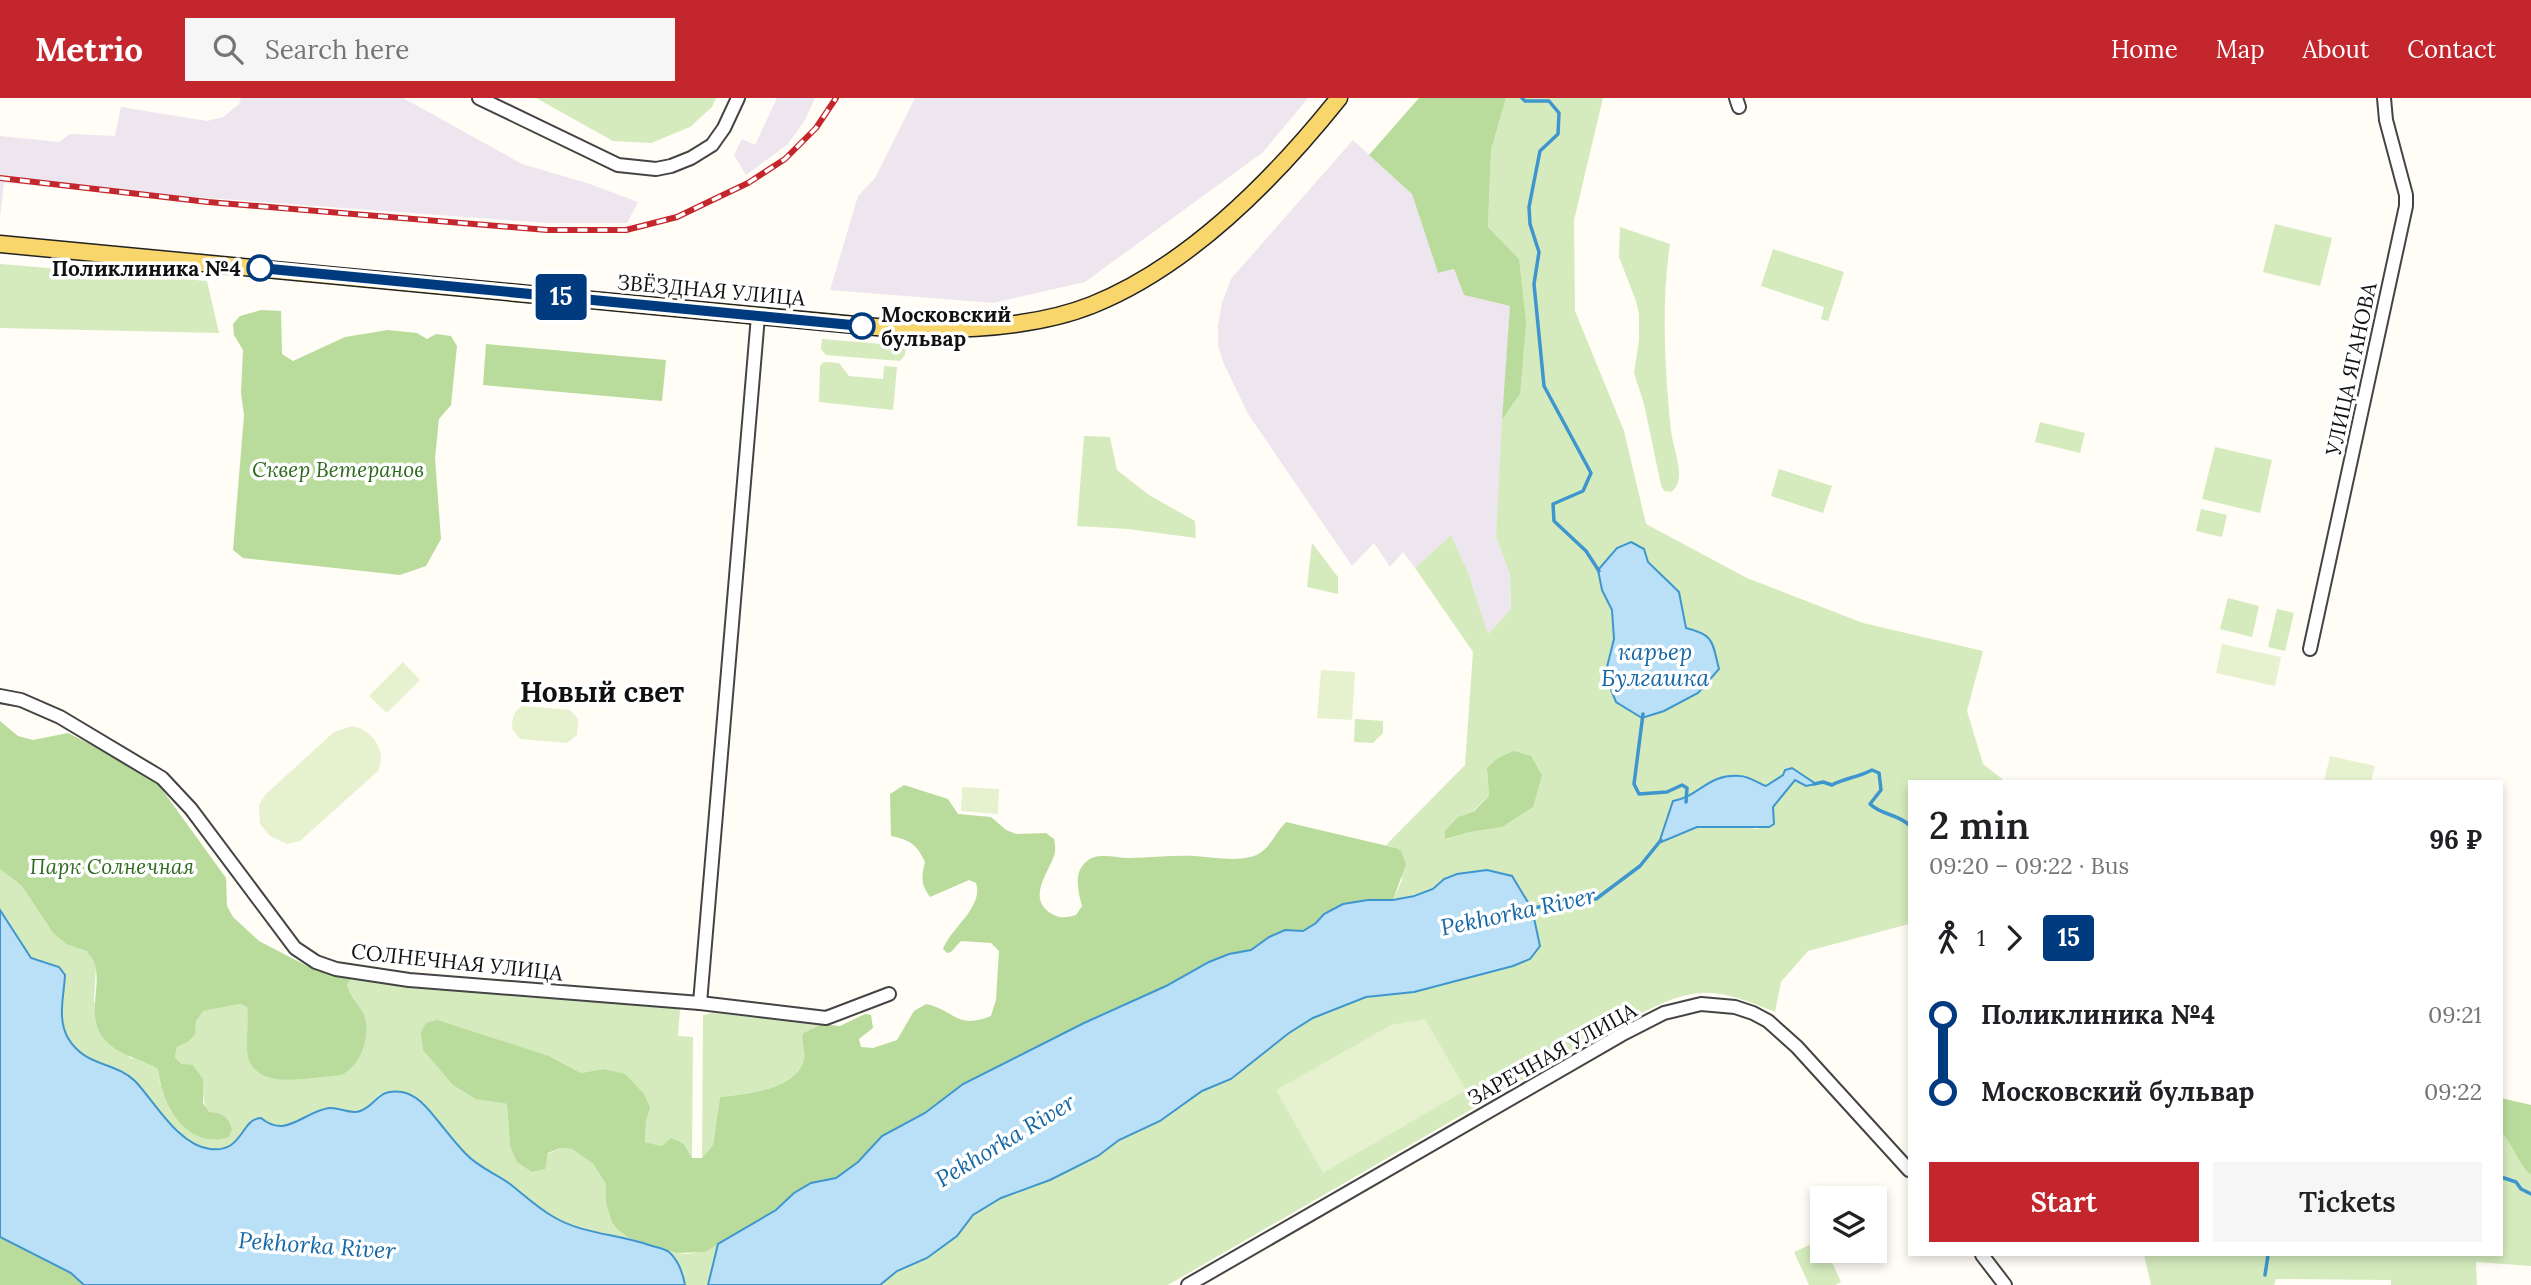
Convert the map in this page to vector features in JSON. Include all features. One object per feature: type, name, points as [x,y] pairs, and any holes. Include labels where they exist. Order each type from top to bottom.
[{"type":"main road","name":"ЗВЁЗДНАЯ УЛИЦА","points":[[0,244],[887,328],[998,325],[1043,319],[1093,304],[1177,258],[1232,214],[1269,178],[1339,98]]},
{"type":"street","points":[[479,98],[618,165],[656,169],[691,158],[712,145],[724,128],[738,98]]},
{"type":"street","name":"УЛИЦА ЯГАНОВА","points":[[2310,649],[2406,206],[2406,195],[2386,120],[2384,98]]},
{"type":"street","points":[[699,1003],[758,316]]},
{"type":"street","name":"СОЛНЕЧНАЯ УЛИЦА","points":[[0,695],[21,700],[60,717],[162,778],[191,809],[295,948],[316,962],[336,969],[425,981],[699,1003],[826,1018],[889,994]]},
{"type":"street","name":"ЗАРЕЧНАЯ УЛИЦА","points":[[1188,1285],[1621,1035],[1664,1013],[1702,1004],[1735,1007],[1768,1021],[1797,1047],[1908,1169]]},
{"type":"street","points":[[1983,1256],[2005,1285]]},
{"type":"shaded area","points":[[241,98],[403,98],[522,164],[587,183],[638,202],[627,223],[546,223],[4,183],[0,217],[0,136],[59,142],[70,134],[115,136],[121,107],[207,121],[223,117],[239,104]]},
{"type":"shaded area","points":[[777,98],[815,98],[805,120],[788,144],[746,175],[734,155],[742,139],[755,145]]},
{"type":"shaded area","points":[[915,98],[1308,98],[1262,153],[1085,282],[993,303],[830,290],[858,196],[875,178]]},
{"type":"shaded area","points":[[1353,140],[1412,194],[1438,273],[1454,269],[1464,295],[1510,306],[1496,536],[1510,575],[1511,609],[1488,634],[1468,572],[1451,535],[1415,568],[1403,552],[1390,567],[1374,543],[1352,566],[1248,414],[1223,362],[1218,345],[1222,303],[1231,279]]},
{"type":"green space","points":[[536,98],[716,98],[712,107],[690,127],[651,143],[613,141]]},
{"type":"green space","points":[[1419,98],[1506,98],[1491,150],[1488,227],[1519,259],[1526,322],[1520,394],[1502,420],[1510,306],[1464,295],[1454,269],[1438,273],[1412,194],[1369,155]]},
{"type":"green space","points":[[1506,98],[1603,98],[1574,220],[1575,311],[1624,431],[1646,524],[1747,578],[1863,623],[1983,651],[1967,711],[1983,764],[2003,780],[1908,780],[1908,924],[1808,951],[1781,982],[1775,1012],[1739,998],[1710,993],[1689,994],[1658,1005],[1617,1025],[1168,1285],[880,1285],[897,1270],[927,1258],[957,1236],[973,1215],[1001,1198],[1050,1180],[1098,1156],[1119,1140],[1160,1121],[1202,1091],[1231,1079],[1289,1033],[1313,1018],[1366,997],[1414,992],[1513,966],[1535,929],[1532,909],[1444,879],[1433,889],[1393,900],[1402,880],[1395,848],[1386,845],[1465,765],[1473,652],[1415,568],[1451,535],[1468,572],[1488,634],[1511,609],[1510,575],[1496,536],[1502,420],[1520,394],[1519,259],[1488,227],[1491,150]],"holes":[[[1648,562],[1679,592],[1686,628],[1702,632],[1642,718],[1634,713],[1605,675],[1614,639],[1612,610]],[[1487,769],[1502,827],[1446,839],[1458,817],[1473,811],[1489,796]],[[1785,770],[1795,780],[1773,807],[1774,824],[1757,829],[1732,826],[1697,827],[1680,835],[1673,801],[1730,776],[1743,776],[1766,786],[1784,775]]]},
{"type":"green space","points":[[2275,224],[2332,238],[2320,286],[2263,272]]},
{"type":"green space","points":[[1620,227],[1670,244],[1665,313],[1666,362],[1671,431],[1679,472],[1676,487],[1671,492],[1664,491],[1661,485],[1644,404],[1634,373],[1639,340],[1639,314],[1619,257]]},
{"type":"green space","points":[[1773,249],[1844,272],[1828,321],[1821,319],[1824,307],[1761,286]]},
{"type":"green space","points":[[0,264],[207,281],[219,333],[0,328]]},
{"type":"green space","name":"Сквер Ветеранов","points":[[261,310],[281,311],[282,354],[293,361],[345,337],[388,330],[417,333],[427,339],[436,334],[451,336],[457,346],[451,405],[439,419],[435,458],[441,539],[426,566],[400,575],[243,558],[233,550],[244,415],[241,393],[243,350],[234,335],[233,324],[240,316]]},
{"type":"green space","points":[[822,339],[906,346],[905,355],[900,361],[826,355],[821,349]]},
{"type":"green space","points":[[486,344],[666,360],[662,401],[483,385]]},
{"type":"green space","points":[[826,362],[839,363],[849,376],[883,379],[884,366],[897,367],[893,410],[819,402],[820,367]]},
{"type":"green space","points":[[2040,422],[2085,433],[2080,453],[2035,442]]},
{"type":"green space","points":[[1084,436],[1110,437],[1117,470],[1149,495],[1195,521],[1196,538],[1128,529],[1077,526]]},
{"type":"green space","points":[[2215,447],[2272,460],[2260,513],[2202,499]]},
{"type":"green space","points":[[1779,469],[1832,486],[1823,513],[1771,496]]},
{"type":"green space","points":[[2201,509],[2227,515],[2222,537],[2196,531]]},
{"type":"green space","points":[[1312,543],[1338,577],[1338,594],[1307,587]]},
{"type":"green space","points":[[2228,598],[2259,606],[2252,637],[2220,629]]},
{"type":"green space","points":[[2277,609],[2294,613],[2285,651],[2268,647]]},
{"type":"green space","points":[[2222,644],[2281,657],[2275,686],[2216,673]]},
{"type":"green space","points":[[403,662],[420,680],[387,713],[369,696]]},
{"type":"green space","points":[[1321,670],[1355,672],[1352,720],[1317,718]]},
{"type":"green space","points":[[523,706],[570,710],[578,719],[577,735],[567,743],[520,739],[512,729],[512,722],[515,712]]},
{"type":"green space","points":[[1355,719],[1383,721],[1383,733],[1373,743],[1354,742]]},
{"type":"green space","name":"Парк Солнечная","points":[[0,721],[18,736],[33,740],[68,733],[143,771],[158,784],[226,878],[227,906],[233,917],[259,941],[307,966],[351,979],[347,985],[363,1012],[366,1029],[362,1051],[349,1070],[338,1075],[292,1080],[271,1078],[254,1069],[249,1060],[247,1007],[240,1004],[203,1011],[196,1022],[195,1035],[177,1047],[175,1057],[182,1064],[193,1065],[203,1079],[203,1103],[209,1112],[221,1114],[226,1118],[232,1129],[229,1137],[200,1137],[179,1121],[165,1097],[158,1069],[121,1052],[101,1035],[95,1016],[97,974],[94,961],[87,951],[66,944],[53,933],[22,886],[0,869]]},
{"type":"green space","points":[[352,726],[366,732],[376,743],[381,756],[378,771],[300,841],[287,844],[270,836],[260,824],[259,805],[266,794],[334,732]]},
{"type":"green space","points":[[1514,751],[1531,756],[1542,775],[1533,807],[1502,827],[1445,839],[1445,831],[1458,817],[1474,811],[1489,796],[1487,768],[1498,758]]},
{"type":"green space","points":[[2330,756],[2375,766],[2372,780],[2324,780]]},
{"type":"green space","points":[[904,785],[948,799],[958,814],[991,817],[1006,830],[1016,834],[1046,833],[1054,839],[1055,854],[1041,885],[1040,899],[1049,912],[1059,917],[1076,915],[1082,906],[1078,876],[1083,865],[1091,858],[1247,858],[1264,850],[1286,822],[1396,848],[1401,851],[1406,864],[1393,900],[1368,900],[1324,914],[1303,931],[1285,930],[1251,950],[1228,954],[1209,962],[1166,986],[1084,1023],[963,1084],[925,1113],[882,1136],[858,1162],[836,1178],[811,1183],[794,1193],[776,1210],[705,1252],[676,1253],[629,1238],[618,1230],[612,1222],[606,1203],[606,1184],[593,1164],[572,1149],[560,1148],[548,1153],[545,1169],[532,1172],[517,1162],[510,1146],[507,1104],[476,1099],[453,1085],[423,1050],[421,1032],[426,1023],[437,1020],[549,1056],[581,1073],[603,1069],[625,1074],[644,1094],[650,1108],[646,1120],[645,1142],[662,1146],[671,1138],[684,1144],[692,1158],[702,1158],[713,1145],[720,1097],[769,1088],[792,1078],[804,1059],[803,1033],[822,1024],[840,1026],[865,1014],[871,1015],[873,1028],[859,1039],[861,1047],[873,1048],[897,1040],[914,1011],[926,1004],[963,1020],[979,1020],[991,1016],[996,1000],[999,951],[991,943],[961,941],[951,952],[947,953],[943,949],[971,909],[977,892],[976,883],[969,880],[930,897],[923,884],[925,862],[919,851],[904,839],[891,836],[890,794]]},
{"type":"green space","points":[[962,787],[999,789],[998,814],[961,811]]},
{"type":"green space","points":[[0,869],[22,886],[53,933],[66,944],[87,950],[96,966],[94,1002],[130,1058],[143,1060],[158,1069],[160,1084],[208,1112],[199,1085],[175,1057],[177,1047],[186,1043],[202,1011],[240,1004],[247,1007],[249,1016],[360,1007],[350,998],[347,985],[351,979],[409,987],[680,1009],[678,1036],[693,1037],[692,1158],[684,1144],[662,1146],[645,1142],[646,1120],[603,1069],[581,1073],[549,1056],[424,1050],[459,1088],[478,1097],[507,1104],[510,1146],[532,1172],[544,1169],[548,1154],[560,1148],[572,1149],[593,1164],[606,1184],[606,1203],[618,1230],[629,1238],[605,1235],[558,1220],[467,1156],[423,1102],[380,1094],[363,1110],[316,1111],[293,1124],[281,1127],[272,1127],[262,1118],[249,1125],[239,1140],[229,1146],[209,1149],[198,1146],[177,1131],[134,1081],[118,1070],[83,1054],[68,1038],[62,1015],[65,975],[46,962],[31,959],[22,947],[0,910]]},
{"type":"green space","points":[[712,1013],[822,1024],[803,1033],[804,1059],[792,1078],[769,1088],[720,1097],[713,1145],[702,1158],[703,1015]]},
{"type":"green space","points":[[1425,1019],[1466,1090],[1323,1173],[1276,1090],[1391,1025]]},
{"type":"green space","points":[[2503,1098],[2531,1105],[2531,1175],[2503,1135]]},
{"type":"green space","points":[[2503,1135],[2531,1175],[2531,1266],[2476,1262],[2477,1285],[2391,1285],[2391,1280],[2276,1279],[2274,1285],[2151,1285],[2144,1256],[2503,1256]]},
{"type":"green space","points":[[0,1237],[71,1273],[84,1285],[0,1285]]},
{"type":"green space","points":[[718,1244],[708,1285],[685,1285],[683,1273],[668,1251],[694,1253]]},
{"type":"green space","points":[[1810,1245],[1810,1263],[1832,1263],[1841,1282],[1835,1285],[1809,1285],[1794,1252]]},
{"type":"water","name":"карьер Булгашка","points":[[1631,542],[1644,549],[1648,562],[1679,592],[1686,628],[1711,641],[1719,669],[1698,693],[1664,711],[1642,718],[1616,702],[1605,675],[1614,639],[1612,610],[1602,590],[1598,570],[1617,548]]},
{"type":"water","points":[[1792,768],[1816,784],[1806,786],[1795,780],[1773,807],[1774,824],[1769,827],[1697,827],[1659,843],[1673,801],[1729,776],[1746,777],[1766,786],[1783,775],[1785,770]]},
{"type":"water","points":[[1487,870],[1512,876],[1532,909],[1540,946],[1530,959],[1414,992],[1366,997],[1313,1018],[1289,1033],[1231,1079],[1202,1091],[1160,1121],[1119,1140],[1098,1156],[1050,1180],[1001,1198],[973,1215],[957,1236],[927,1258],[897,1271],[880,1285],[708,1285],[718,1244],[776,1210],[794,1193],[811,1183],[836,1178],[858,1162],[882,1136],[925,1113],[963,1084],[1084,1023],[1166,986],[1209,962],[1229,954],[1251,950],[1285,930],[1303,931],[1324,914],[1343,904],[1414,896],[1433,889],[1444,879],[1457,874]]},
{"type":"water","points":[[0,910],[31,958],[59,967],[65,975],[63,1023],[68,1038],[75,1047],[91,1059],[118,1070],[135,1081],[177,1131],[198,1146],[221,1149],[229,1146],[249,1124],[261,1118],[270,1124],[287,1125],[329,1108],[360,1111],[387,1092],[402,1092],[418,1099],[471,1159],[546,1212],[575,1227],[637,1241],[667,1251],[677,1263],[685,1285],[84,1285],[71,1273],[0,1237]]},
{"type":"waterway","name":"Pekhorka River","points":[[1522,98],[1525,101],[1549,101],[1559,113],[1558,134],[1540,151],[1529,207],[1530,224],[1539,252],[1534,284],[1544,386],[1591,473],[1583,491],[1553,504],[1554,521],[1586,551],[1599,571]]},
{"type":"waterway","name":"Pekhorka River","points":[[1643,714],[1634,784],[1639,794],[1667,792],[1682,785],[1687,788],[1686,802]]},
{"type":"waterway","points":[[1814,784],[1823,782],[1832,785],[1872,770],[1879,773],[1881,790],[1870,804],[1908,824]]},
{"type":"waterway","name":"Pekhorka River","points":[[1532,909],[1568,898],[1596,899],[1640,866],[1661,840]]},
{"type":"waterway","points":[[2503,1178],[2516,1182],[2521,1189],[2531,1194]]},
{"type":"waterway","points":[[2265,1275],[2268,1256]]},
{"type":"railway","points":[[0,178],[208,202],[547,230],[626,230],[677,217],[748,183],[785,159],[816,128],[836,98]]},
{"type":"bus line","name":"15","points":[[260,268],[862,326]]},
{"type":"place","name":"Поликлиника №4","points":[[260,268]]},
{"type":"place","name":"Московский бульвар","points":[[862,326]]},
{"type":"district","name":"Новый свет","points":[[602,692]]}]
